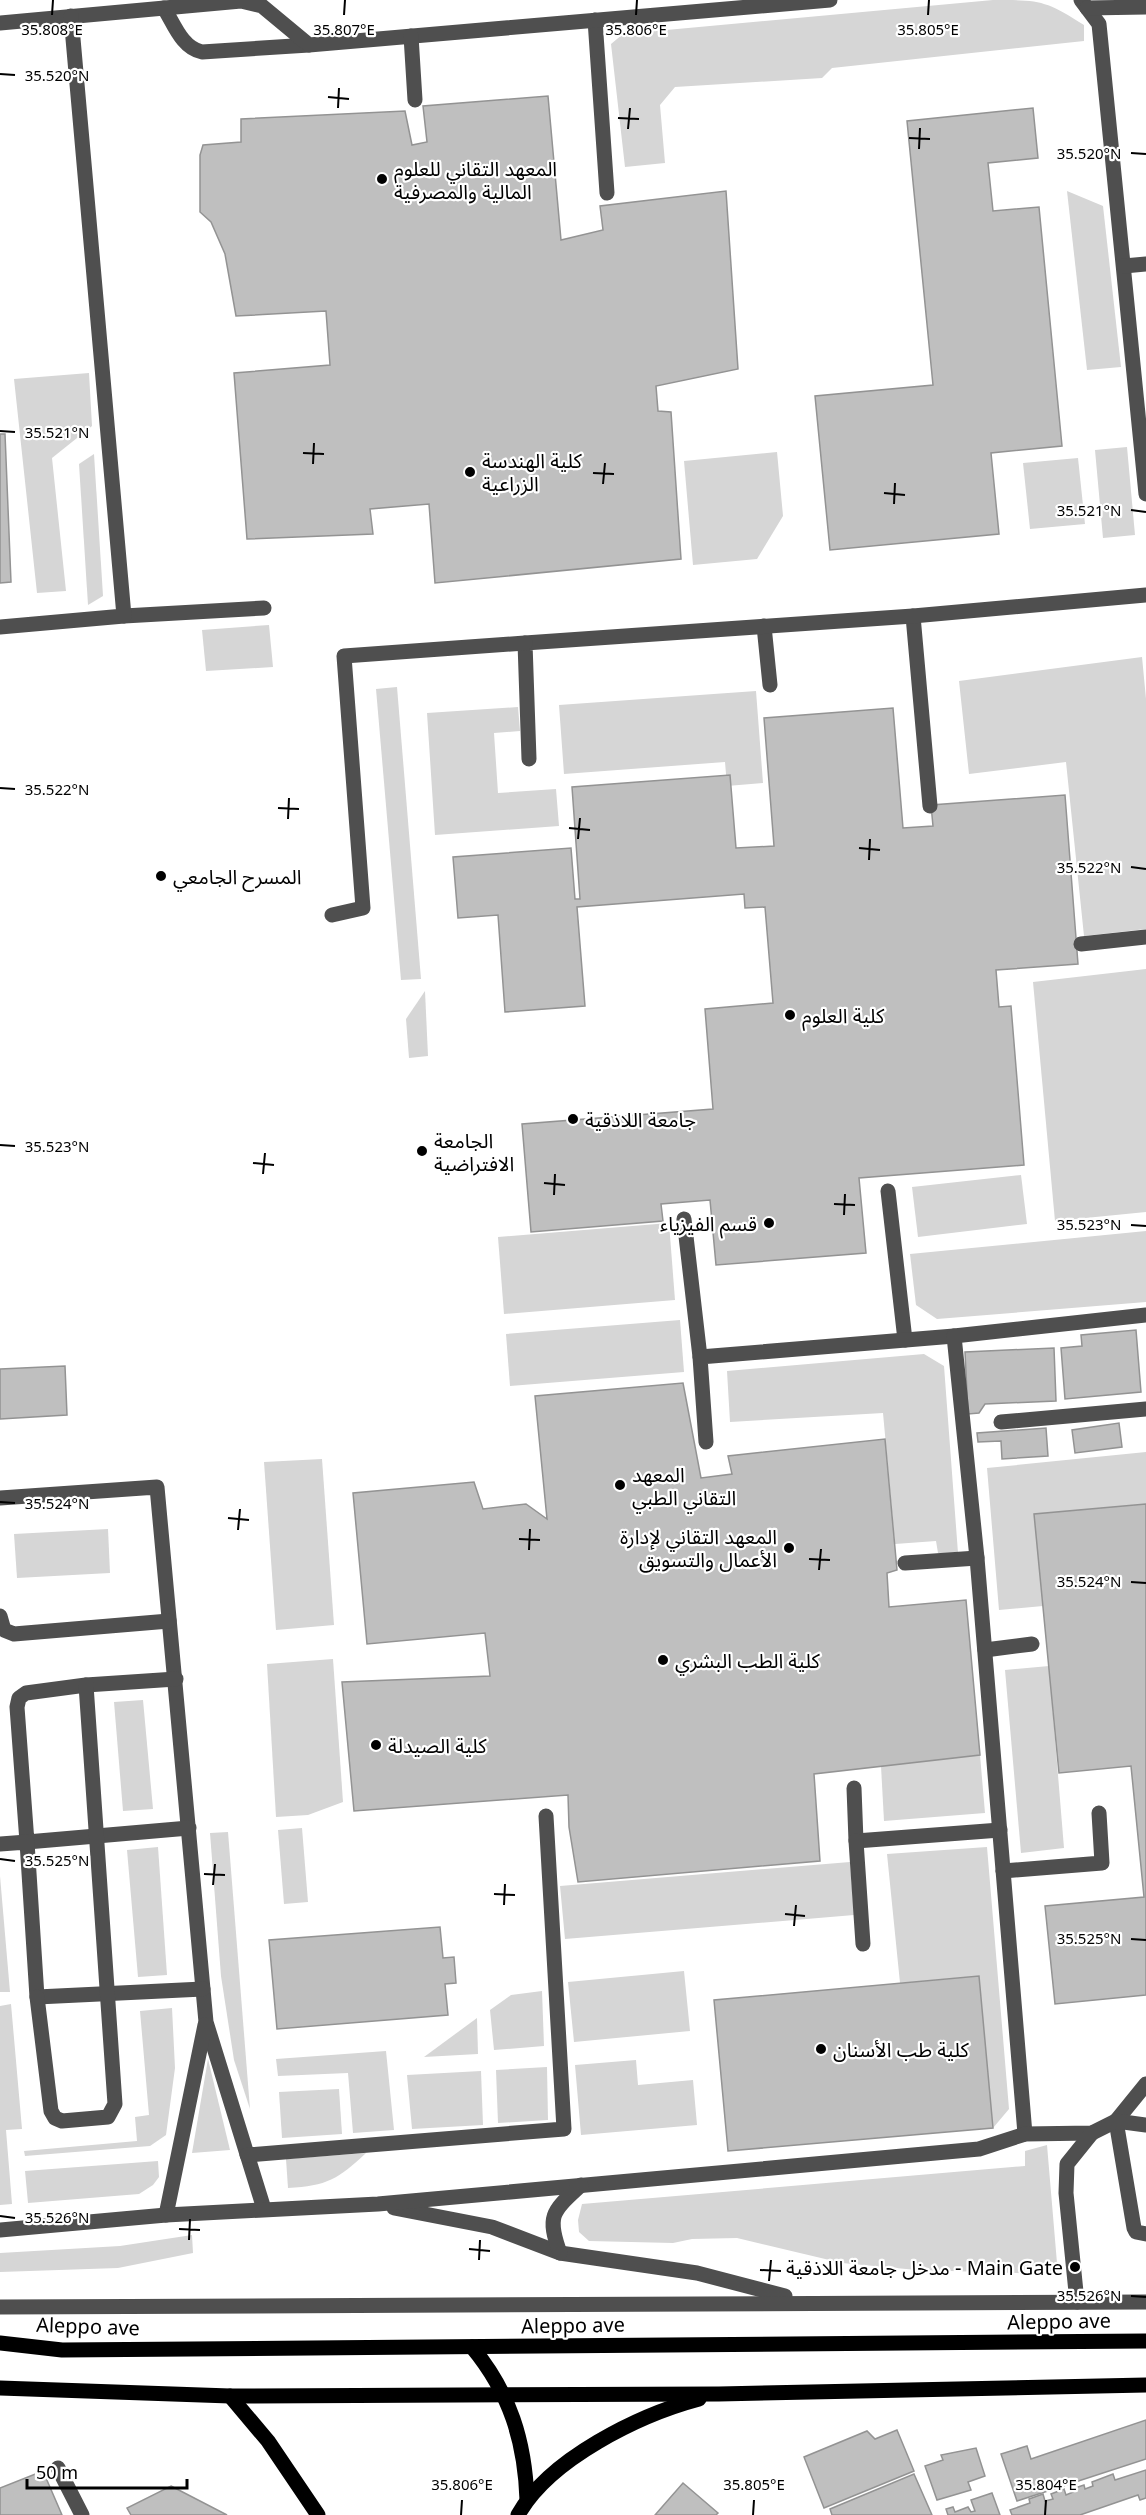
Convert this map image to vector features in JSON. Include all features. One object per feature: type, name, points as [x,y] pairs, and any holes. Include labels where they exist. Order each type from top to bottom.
[{"type":"main road","name":"Aleppo ave","points":[[0,2343],[62,2350],[1146,2341]]},
{"type":"main road","points":[[472,2347],[505,2395],[522,2445],[527,2500]]},
{"type":"main road","points":[[0,2388],[230,2396],[720,2394],[1146,2385]]},
{"type":"main road","points":[[518,2515],[527,2500],[575,2458],[629,2426],[659,2412],[720,2394]]},
{"type":"main road","points":[[230,2396],[268,2441],[318,2515]]},
{"type":"street","points":[[164,8],[186,45],[202,52],[309,45],[830,0]]},
{"type":"street","points":[[0,23],[252,2],[262,6],[309,45]]},
{"type":"street","points":[[1084,4],[1146,7]]},
{"type":"street","points":[[1084,4],[1099,24],[1146,494]]},
{"type":"street","points":[[71,16],[124,616]]},
{"type":"street","points":[[595,20],[607,193]]},
{"type":"street","points":[[411,36],[415,100]]},
{"type":"street","points":[[1124,267],[1146,264]]},
{"type":"street","points":[[332,915],[363,908],[344,656],[913,616],[1146,595]]},
{"type":"street","points":[[0,627],[124,616],[264,608]]},
{"type":"street","points":[[913,616],[930,806]]},
{"type":"street","points":[[764,626],[770,685]]},
{"type":"street","points":[[525,643],[529,759]]},
{"type":"street","points":[[1081,944],[1146,937]]},
{"type":"street","points":[[888,1191],[905,1340]]},
{"type":"street","points":[[684,1219],[700,1357],[706,1442]]},
{"type":"street","points":[[700,1357],[954,1336],[1146,1316]]},
{"type":"street","points":[[954,1336],[977,1558],[1025,2134]]},
{"type":"street","points":[[1000,1422],[1146,1409]]},
{"type":"street","points":[[0,1498],[157,1487],[206,2022],[264,2209]]},
{"type":"street","points":[[905,1563],[977,1558]]},
{"type":"street","points":[[0,1616],[4,1630],[14,1634],[169,1621]]},
{"type":"street","points":[[985,1650],[1032,1644]]},
{"type":"street","points":[[86,1685],[115,2104],[113,2113],[108,2117],[62,2121],[55,2118],[51,2111],[38,1997],[17,1707],[19,1698],[26,1693],[86,1685],[176,1679]]},
{"type":"street","points":[[854,1788],[863,1944]]},
{"type":"street","points":[[1003,1871],[1102,1863],[1099,1813]]},
{"type":"street","points":[[247,2155],[564,2129],[546,1815]]},
{"type":"street","points":[[0,1844],[189,1828]]},
{"type":"street","points":[[856,1841],[1000,1830]]},
{"type":"street","points":[[38,1997],[203,1989]]},
{"type":"street","points":[[166,2215],[206,2022]]},
{"type":"street","points":[[1077,2302],[1066,2193],[1067,2164],[1092,2133],[1116,2121],[1146,2084]]},
{"type":"street","points":[[1116,2121],[1146,2125]]},
{"type":"street","points":[[1116,2121],[1134,2228],[1136,2232],[1146,2234]]},
{"type":"street","points":[[0,2230],[166,2215],[378,2204],[980,2149],[1025,2134],[1092,2133]]},
{"type":"street","points":[[560,2253],[552,2232],[556,2209],[581,2185]]},
{"type":"street","points":[[378,2204],[492,2227],[560,2253],[697,2273],[805,2302]]},
{"type":"street","points":[[0,2307],[1146,2302]]},
{"type":"street","points":[[58,2468],[82,2515]]},
{"type":"shaded area","points":[[993,0],[1032,1],[1050,6],[1084,25],[1084,41],[832,68],[822,78],[675,87],[660,105],[665,163],[625,167],[611,44],[623,34]]},
{"type":"shaded area","points":[[1067,191],[1103,206],[1121,367],[1087,370]]},
{"type":"shaded area","points":[[89,373],[92,426],[52,458],[66,591],[37,593],[14,379]]},
{"type":"shaded area","points":[[1127,447],[1135,535],[1103,538],[1095,450]]},
{"type":"shaded area","points":[[777,452],[783,516],[757,559],[693,565],[684,461]]},
{"type":"shaded area","points":[[94,454],[103,596],[88,605],[79,464]]},
{"type":"shaded area","points":[[1078,458],[1085,524],[1030,529],[1023,463]]},
{"type":"shaded area","points":[[269,625],[273,667],[206,671],[202,630]]},
{"type":"shaded area","points":[[1142,657],[1146,699],[1146,929],[1084,936],[1066,762],[969,774],[959,681]]},
{"type":"shaded area","points":[[397,687],[421,979],[401,980],[376,689]]},
{"type":"shaded area","points":[[756,691],[763,783],[727,786],[725,762],[564,774],[559,705]]},
{"type":"shaded area","points":[[518,707],[520,731],[494,733],[498,793],[556,789],[559,826],[435,835],[427,713]]},
{"type":"shaded area","points":[[1146,969],[1146,1212],[1055,1221],[1033,982]]},
{"type":"shaded area","points":[[425,991],[428,1056],[409,1058],[406,1019]]},
{"type":"shaded area","points":[[1021,1175],[1027,1224],[918,1237],[912,1187]]},
{"type":"shaded area","points":[[669,1223],[675,1300],[504,1314],[498,1237]]},
{"type":"shaded area","points":[[1146,1231],[1146,1302],[937,1319],[916,1305],[910,1254]]},
{"type":"shaded area","points":[[680,1320],[684,1372],[510,1386],[506,1334]]},
{"type":"shaded area","points":[[924,1354],[944,1366],[958,1553],[938,1553],[936,1541],[895,1544],[883,1413],[730,1422],[727,1371]]},
{"type":"shaded area","points":[[1146,1452],[1146,1504],[1034,1514],[1043,1606],[999,1610],[987,1468]]},
{"type":"shaded area","points":[[322,1459],[334,1625],[276,1630],[264,1462]]},
{"type":"shaded area","points":[[108,1529],[110,1573],[17,1578],[14,1534]]},
{"type":"shaded area","points":[[333,1659],[343,1802],[308,1815],[276,1817],[267,1664]]},
{"type":"shaded area","points":[[1049,1666],[1064,1848],[1021,1853],[1005,1670]]},
{"type":"shaded area","points":[[143,1700],[153,1809],[123,1811],[114,1702]]},
{"type":"shaded area","points":[[980,1755],[985,1813],[884,1821],[881,1766]]},
{"type":"shaded area","points":[[302,1828],[308,1902],[284,1904],[278,1830]]},
{"type":"shaded area","points":[[228,1832],[250,2109],[234,2060],[221,1976],[210,1833]]},
{"type":"shaded area","points":[[158,1847],[167,1975],[138,1977],[127,1850]]},
{"type":"shaded area","points":[[987,1847],[1009,2109],[993,2128],[979,1976],[900,1983],[887,1854]]},
{"type":"shaded area","points":[[850,1862],[854,1915],[565,1939],[560,1886]]},
{"type":"shaded area","points":[[0,1876],[10,1992],[0,1992]]},
{"type":"shaded area","points":[[684,1971],[690,2031],[574,2042],[568,1982]]},
{"type":"shaded area","points":[[542,1991],[544,2046],[494,2050],[490,2010],[511,1995]]},
{"type":"shaded area","points":[[11,2004],[22,2129],[6,2130],[12,2204],[0,2205],[0,2006]]},
{"type":"shaded area","points":[[172,2008],[175,2068],[166,2135],[150,2146],[25,2156],[24,2151],[137,2141],[135,2117],[149,2115],[140,2011]]},
{"type":"shaded area","points":[[477,2018],[478,2054],[424,2057]]},
{"type":"shaded area","points":[[386,2051],[394,2130],[353,2133],[348,2073],[278,2076],[276,2059]]},
{"type":"shaded area","points":[[208,2059],[230,2150],[192,2153]]},
{"type":"shaded area","points":[[636,2060],[638,2085],[693,2080],[697,2125],[581,2135],[575,2065]]},
{"type":"shaded area","points":[[547,2067],[548,2120],[498,2123],[496,2070]]},
{"type":"shaded area","points":[[481,2071],[483,2125],[412,2129],[407,2075]]},
{"type":"shaded area","points":[[339,2089],[342,2134],[282,2138],[279,2092]]},
{"type":"shaded area","points":[[1047,2145],[1057,2263],[1052,2263],[1053,2274],[917,2270],[842,2263],[737,2238],[692,2239],[673,2243],[589,2241],[579,2232],[578,2220],[582,2204],[1025,2166],[1025,2151]]},
{"type":"shaded area","points":[[366,2153],[331,2179],[313,2185],[288,2188],[286,2159]]},
{"type":"shaded area","points":[[158,2161],[159,2177],[153,2185],[139,2194],[28,2203],[25,2171]]},
{"type":"shaded area","points":[[192,2235],[193,2253],[118,2268],[0,2272],[0,2253],[120,2246]]},
{"type":"building","points":[[548,96],[561,240],[603,230],[600,206],[726,191],[738,369],[656,386],[658,411],[671,412],[681,559],[435,583],[429,504],[370,509],[373,534],[247,539],[234,373],[330,365],[326,311],[236,316],[225,254],[211,222],[200,212],[200,155],[203,145],[241,142],[241,119],[405,111],[412,145],[427,142],[423,106]]},
{"type":"building","points":[[1033,108],[1038,158],[988,163],[993,211],[1039,207],[1062,446],[991,453],[999,534],[830,550],[815,396],[933,385],[907,121]]},
{"type":"building","points":[[0,434],[5,434],[11,582],[0,583]]},
{"type":"building","name":"كلية العلوم","points":[[893,708],[903,828],[933,826],[931,805],[1065,795],[1078,964],[996,970],[999,1007],[1011,1006],[1024,1165],[859,1178],[866,1253],[716,1265],[710,1200],[661,1204],[663,1221],[531,1232],[522,1124],[713,1109],[705,1009],[773,1003],[765,907],[745,908],[744,894],[577,907],[585,1006],[505,1012],[498,915],[458,918],[453,857],[571,848],[575,899],[580,899],[572,787],[730,775],[736,848],[774,846],[764,718]]},
{"type":"building","points":[[1136,1330],[1141,1392],[1065,1399],[1061,1348],[1082,1346],[1081,1335]]},
{"type":"building","points":[[1054,1348],[1056,1401],[985,1404],[979,1413],[968,1414],[965,1352]]},
{"type":"building","points":[[65,1366],[67,1415],[0,1419],[0,1369]]},
{"type":"building","points":[[683,1383],[701,1478],[732,1474],[728,1456],[885,1439],[897,1570],[887,1573],[889,1607],[966,1600],[980,1755],[814,1774],[820,1861],[578,1882],[569,1827],[568,1795],[354,1811],[342,1682],[490,1676],[485,1633],[367,1644],[353,1493],[474,1482],[483,1509],[526,1504],[547,1519],[535,1396]]},
{"type":"building","points":[[1119,1423],[1122,1447],[1075,1453],[1072,1430]]},
{"type":"building","points":[[1046,1428],[1048,1456],[1002,1459],[1001,1441],[978,1442],[977,1433]]},
{"type":"building","points":[[1146,1504],[1146,1995],[1055,2004],[1045,1906],[1144,1897],[1131,1766],[1059,1773],[1034,1514]]},
{"type":"building","points":[[440,1927],[443,1958],[454,1957],[456,1983],[445,1984],[448,2015],[277,2029],[269,1940]]},
{"type":"building","points":[[979,1976],[993,2128],[728,2151],[714,2000]]},
{"type":"building","points":[[1146,2420],[1146,2459],[1017,2501],[1001,2454],[1027,2446],[1031,2459]]},
{"type":"building","points":[[897,2430],[914,2471],[824,2508],[804,2457],[867,2431],[875,2439]]},
{"type":"building","points":[[976,2448],[985,2476],[968,2482],[971,2490],[937,2500],[925,2466],[943,2460],[941,2455]]},
{"type":"building","points":[[1146,2470],[1146,2498],[1140,2500],[1138,2495],[1080,2515],[1012,2515],[1010,2510],[1030,2503],[1029,2499],[1043,2494],[1045,2501],[1053,2499],[1051,2494],[1064,2489],[1066,2495],[1073,2492],[1072,2489],[1084,2485],[1085,2489],[1093,2486],[1092,2482],[1113,2474],[1115,2480]]},
{"type":"building","points":[[43,2471],[62,2515],[0,2515],[0,2488]]},
{"type":"building","points":[[914,2474],[932,2515],[832,2515],[830,2509]]},
{"type":"building","points":[[683,2483],[718,2513],[716,2515],[655,2515]]},
{"type":"building","points":[[171,2486],[227,2515],[131,2515],[127,2508]]},
{"type":"building","points":[[992,2493],[1000,2515],[948,2515],[946,2509],[953,2507],[955,2512],[968,2507],[971,2512],[975,2511],[971,2500]]},
{"type":"place","name":"المعهد التقاني للعلوم المالية والمصرفية","points":[[382,179]]},
{"type":"place","name":"كلية الهندسة الزراعية","points":[[470,472]]},
{"type":"place","name":"المسرح الجامعي","points":[[161,876]]},
{"type":"place","name":"كلية العلوم","points":[[790,1015]]},
{"type":"place","name":"جامعة اللاذقية","points":[[573,1119]]},
{"type":"place","name":"الجامعة الافتراضية","points":[[422,1151]]},
{"type":"place","name":"قسم الفيزياء","points":[[769,1223]]},
{"type":"place","name":"المعهد التقاني الطبي","points":[[620,1485]]},
{"type":"place","name":"المعهد التقاني لإدارة الأعمال والتسويق","points":[[789,1548]]},
{"type":"place","name":"كلية الطب البشري","points":[[663,1660]]},
{"type":"place","name":"كلية الصيدلة","points":[[376,1745]]},
{"type":"place","name":"كلية طب الأسنان","points":[[821,2049]]},
{"type":"place","name":"مدخل جامعة اللاذقية - Main Gate","points":[[1075,2267]]}]
